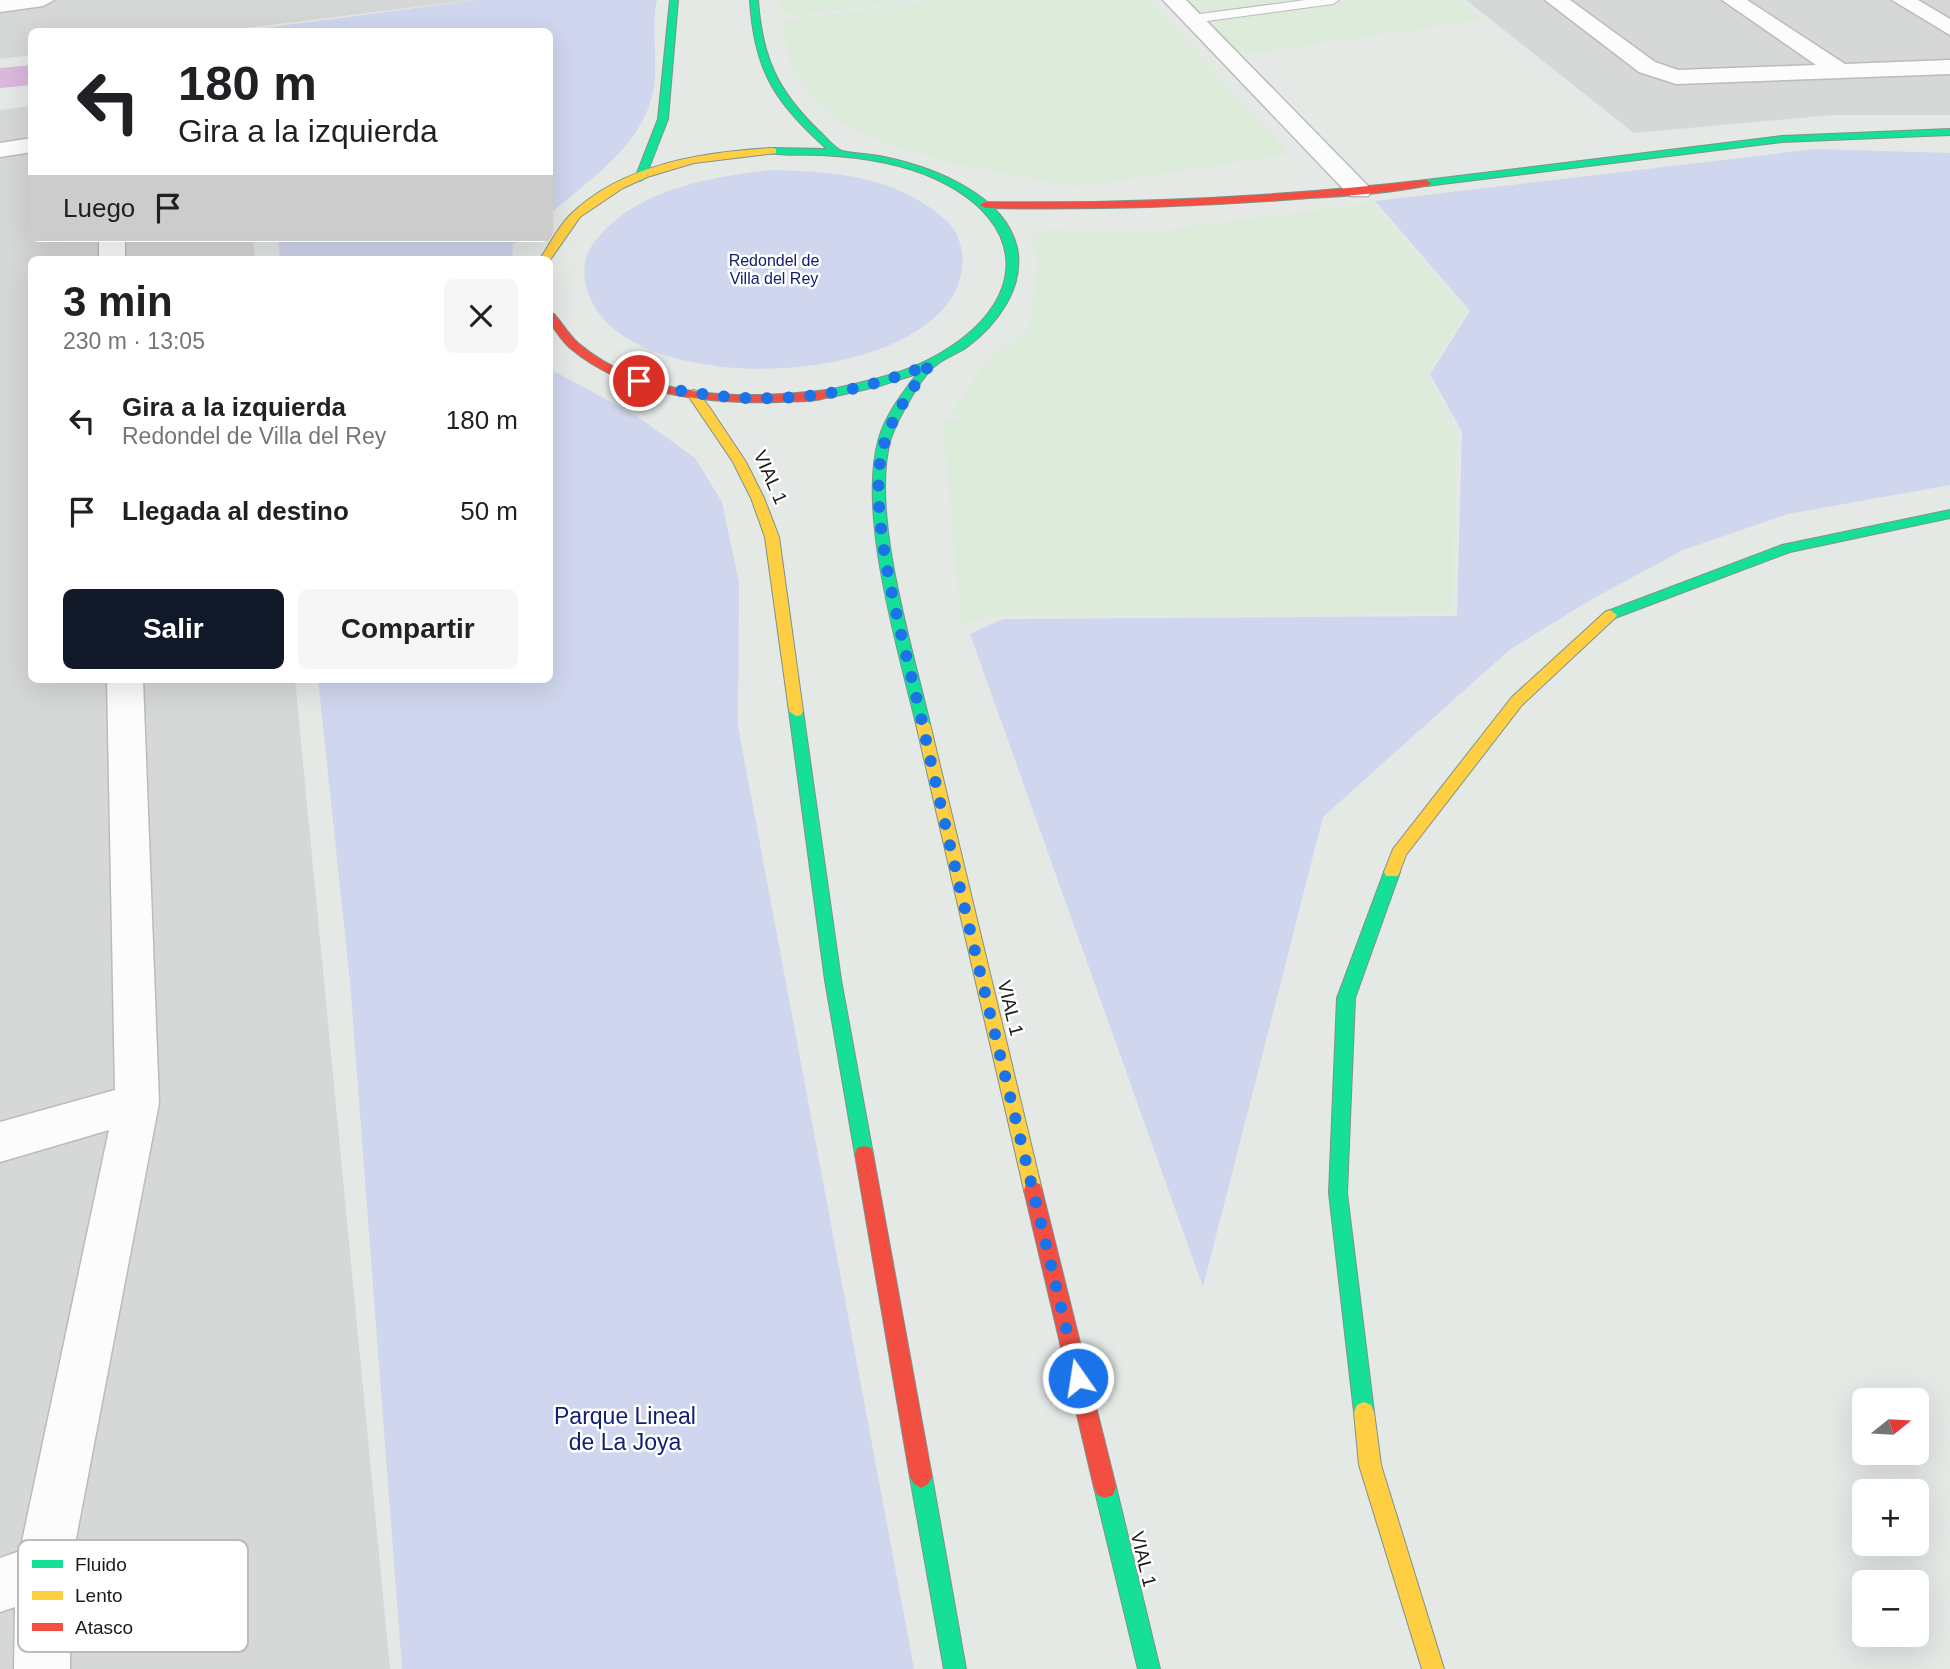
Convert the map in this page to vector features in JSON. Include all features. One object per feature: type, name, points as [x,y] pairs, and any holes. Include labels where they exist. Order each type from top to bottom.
[{"type":"street","points":[[0,6],[43,0]]},
{"type":"street","points":[[640,178],[663,119],[674,0]]},
{"type":"street","points":[[754,0],[755,43],[769,82],[800,121],[835,151]]},
{"type":"street","points":[[1174,0],[1359,191]]},
{"type":"street","points":[[1556,0],[1647,67],[1676,77],[1703,78],[1836,69],[1950,67]]},
{"type":"street","points":[[1733,0],[1836,69]]},
{"type":"street","points":[[1903,0],[1950,28]]},
{"type":"street","points":[[985,205],[1101,208],[1359,191],[1782,139],[1950,132]]},
{"type":"street","points":[[0,150],[28,146]]},
{"type":"street","points":[[547,256],[558,235],[584,209],[640,178],[692,161],[739,152],[787,149],[875,156],[946,179],[985,205],[1007,232],[1012,246],[1014,277],[1009,293],[1000,308],[972,338],[930,364],[877,384],[817,396],[754,399],[693,394],[639,381],[595,361],[563,336],[553,321]]},
{"type":"street","name":"VIAL 1","points":[[930,364],[894,415],[884,442],[879,472],[885,550],[954,862],[1149,1669]]},
{"type":"street","name":"VIAL 1","points":[[693,394],[748,471],[761,500],[772,537],[833,980],[955,1669]]},
{"type":"street","points":[[1433,1669],[1370,1465],[1339,1193],[1346,998],[1399,853],[1517,701],[1611,614],[1787,548],[1950,514]]},
{"type":"street","points":[[30,1540],[137,1103],[125,683]]},
{"type":"street","points":[[0,1142],[137,1103]]},
{"type":"lane","points":[[1192,19],[1333,0]]},
{"type":"shaded area","points":[[0,0],[473,0],[245,28],[28,28],[28,55],[0,59]]},
{"type":"shaded area","points":[[779,0],[913,0],[795,15],[779,10]]},
{"type":"shaded area","points":[[936,0],[1149,0],[1289,154],[1077,187],[950,163],[883,142],[845,125],[810,97],[790,62],[782,21]]},
{"type":"shaded area","points":[[1186,0],[1460,0],[1484,19],[1250,54],[1233,49]]},
{"type":"shaded area","points":[[1466,0],[1950,0],[1950,115],[1834,115],[1634,133]]},
{"type":"shaded area","points":[[28,106],[28,242],[253,242],[255,256],[28,256],[28,683],[295,683],[390,1669],[0,1669],[0,110]]},
{"type":"shaded area","points":[[1372,203],[1467,311],[1427,374],[1453,420],[961,418],[951,414],[982,367],[1029,328],[1038,263],[1031,238],[1044,229],[1141,233]]},
{"type":"shaded area","points":[[943,420],[1447,422],[1457,432],[1452,613],[996,616],[961,624]]},
{"type":"green space","points":[[476,0],[657,0],[654,87],[649,107],[628,143],[599,173],[553,211],[553,28],[265,28]]},
{"type":"green space","points":[[1815,149],[1950,153],[1950,485],[1788,514],[1683,550],[1592,599],[1508,651],[1323,817],[1203,1287],[970,634],[1003,619],[1457,616],[1462,432],[1430,374],[1470,311],[1375,201]]},
{"type":"green space","name":"Redondel de Villa del Rey","points":[[769,170],[817,172],[864,179],[908,194],[928,206],[951,226],[962,250],[962,269],[944,308],[905,338],[852,358],[790,368],[727,367],[669,356],[622,335],[592,302],[585,282],[585,261],[591,247],[607,228],[626,212],[671,190],[720,177]]},
{"type":"green space","points":[[278,242],[516,242],[513,245],[512,256],[280,256]]},
{"type":"green space","name":"Parque Lineal de La Joya","points":[[553,371],[635,415],[695,458],[722,502],[739,583],[738,726],[914,1669],[402,1669],[350,982],[318,683],[553,683]]},
{"type":"waterway","points":[[0,78],[28,75]]},
{"type":"traffic: fast","points":[[640,178],[663,119],[674,0]]},
{"type":"traffic: fast","points":[[754,0],[760,48],[775,85],[800,118],[835,151]]},
{"type":"traffic: fast","points":[[1426,183],[1782,139],[1950,132]]},
{"type":"traffic: fast","points":[[772,151],[855,155],[912,167],[938,176],[963,189],[984,205],[1002,226],[1011,247],[1013,269],[1008,290],[998,310],[983,328],[964,344],[901,376],[827,394]]},
{"type":"traffic: fast","points":[[923,724],[890,581],[880,504],[880,470],[884,441],[892,420],[930,364]]},
{"type":"traffic: fast","points":[[1610,615],[1787,548],[1950,514]]},
{"type":"traffic: fast","points":[[796,711],[833,980],[864,1154]]},
{"type":"traffic: fast","points":[[1364,1412],[1338,1193],[1346,998],[1392,872]]},
{"type":"traffic: fast","points":[[921,1477],[955,1669]]},
{"type":"traffic: fast","points":[[1105,1487],[1149,1669]]},
{"type":"traffic: slow","points":[[547,256],[576,215],[619,186],[643,175],[694,160],[772,151]]},
{"type":"traffic: slow","points":[[693,394],[718,427],[739,462],[772,537],[796,711]]},
{"type":"traffic: slow","points":[[1392,872],[1399,853],[1517,701],[1610,615]]},
{"type":"traffic: slow","points":[[923,724],[1033,1190]]},
{"type":"traffic: slow","points":[[1364,1412],[1370,1465],[1433,1669]]},
{"type":"traffic: jam","points":[[985,205],[1151,205],[1316,195],[1426,183]]},
{"type":"traffic: jam","points":[[553,320],[573,344],[602,365],[637,381],[675,391],[715,397],[793,398],[827,394]]},
{"type":"traffic: jam","points":[[864,1154],[921,1477]]},
{"type":"traffic: jam","points":[[1033,1190],[1105,1487]]},
{"type":"route","points":[[639,381],[723,398],[786,399],[848,391],[877,384],[930,364],[894,415],[884,442],[879,472],[885,550],[950,849],[1078,1378]]}]
